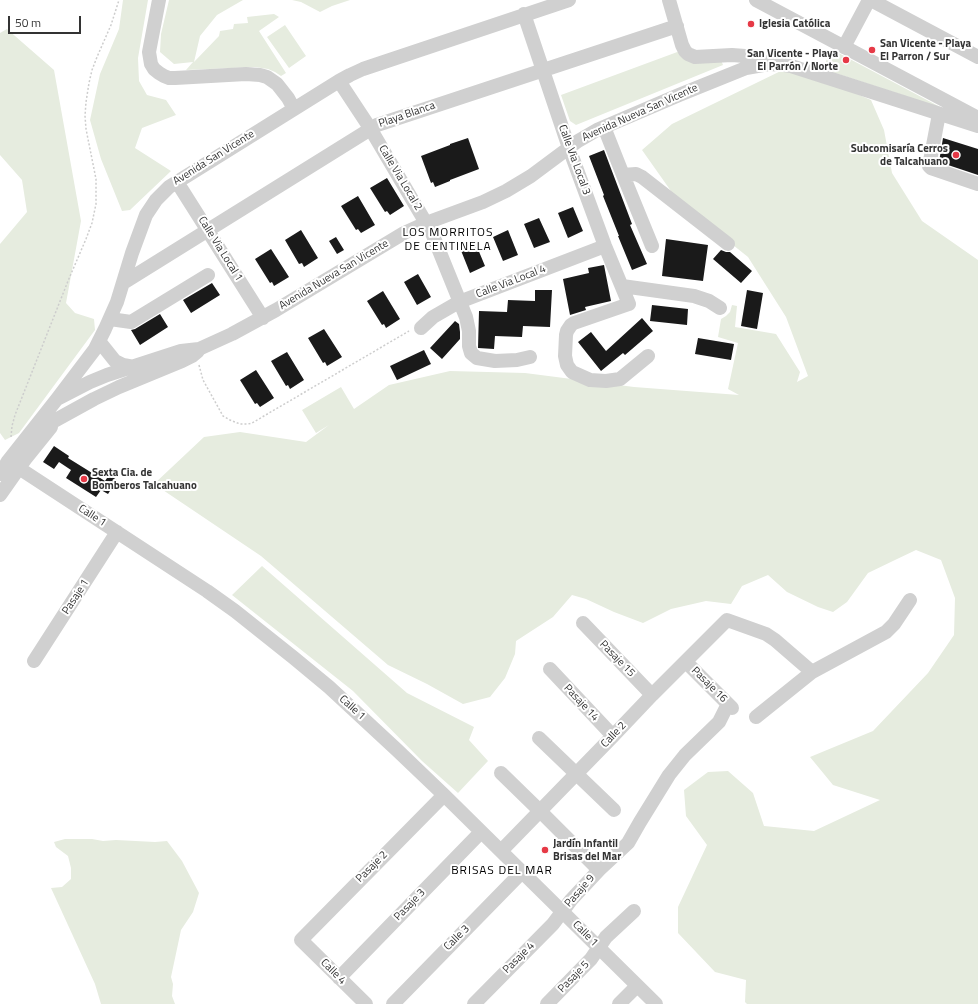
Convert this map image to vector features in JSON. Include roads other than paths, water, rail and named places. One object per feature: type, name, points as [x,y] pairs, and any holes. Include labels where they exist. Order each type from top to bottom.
[{"type":"street","points":[[159,0],[149,52],[154,69],[169,78],[246,74],[260,75],[267,77],[277,84],[288,98],[294,109]]},
{"type":"street","name":"Avenida San Vicente","points":[[0,474],[13,464],[17,450],[88,358],[99,341],[117,302],[143,222],[150,208],[162,192],[339,80],[363,69],[569,0]]},
{"type":"street","points":[[669,0],[685,51],[691,56],[745,56],[769,64]]},
{"type":"street","points":[[756,0],[978,118]]},
{"type":"street","points":[[844,47],[870,0],[978,57]]},
{"type":"street","name":"Calle Via Local 3","points":[[524,14],[569,148],[605,246],[629,304],[571,325],[566,335],[566,365],[572,372],[590,380],[606,381],[620,379],[648,356]]},
{"type":"street","name":"Playa Blanca","points":[[122,283],[370,128],[384,122],[677,26]]},
{"type":"street","name":"Avenida Nueva San Vicente","points":[[57,399],[107,375],[181,351],[199,349],[232,334],[263,318],[404,233],[426,223],[483,202],[506,191],[531,176],[586,136],[734,72],[769,64],[784,65],[801,69],[978,126]]},
{"type":"street","name":"Calle Via Local 2","points":[[339,80],[370,128],[432,233],[466,318],[469,331],[469,350],[475,357],[485,360],[517,360],[530,357]]},
{"type":"street","points":[[939,114],[929,166],[978,184]]},
{"type":"street","points":[[604,127],[622,175],[652,246]]},
{"type":"street","points":[[622,175],[636,174],[642,177],[728,244]]},
{"type":"street","name":"Calle Via Local 1","points":[[177,182],[263,318]]},
{"type":"street","name":"Calle Via Local 4","points":[[421,328],[433,317],[459,302],[605,246]]},
{"type":"street","points":[[110,319],[131,322],[208,275]]},
{"type":"street","points":[[622,286],[694,296],[709,301],[720,308]]},
{"type":"street","points":[[99,341],[115,361],[134,367]]},
{"type":"street","name":"Avenida Nueva San Vicente","points":[[27,437],[94,398],[182,361],[192,356],[199,349]]},
{"type":"street","points":[[0,495],[13,464],[58,419]]},
{"type":"street","name":"Calle 1","points":[[13,464],[207,591],[235,611],[294,658],[362,718],[444,795],[656,1004]]},
{"type":"street","name":"Pasaje 1","points":[[34,661],[117,532]]},
{"type":"street","points":[[756,717],[812,672],[886,632],[894,624],[910,600]]},
{"type":"street","name":"Calle 2","points":[[501,851],[727,620],[766,634],[812,672]]},
{"type":"street","name":"Pasaje 15","points":[[583,623],[652,695]]},
{"type":"street","name":"Pasaje 16","points":[[686,662],[730,706]]},
{"type":"street","name":"Pasaje 14","points":[[550,669],[613,736]]},
{"type":"street","name":"Pasaje 9","points":[[562,912],[598,870],[628,843],[669,775],[685,755],[719,722],[730,706]]},
{"type":"street","points":[[539,738],[614,810]]},
{"type":"street","points":[[501,773],[598,870]]},
{"type":"street","name":"Pasaje 2","points":[[301,940],[444,795]]},
{"type":"street","name":"Pasaje 3","points":[[339,978],[481,832]]},
{"type":"street","name":"Calle 3","points":[[392,1004],[522,872]]},
{"type":"street","name":"Pasaje 5","points":[[547,1004],[591,959],[606,937],[634,911]]},
{"type":"street","name":"Pasaje 4","points":[[474,1004],[553,924],[562,912]]},
{"type":"street","name":"Calle 4","points":[[301,940],[366,1004]]},
{"type":"street","points":[[619,1004],[637,986]]},
{"type":"place","name":"Iglesia Católica","points":[[751,24]]},
{"type":"place","name":"San Vicente - Playa El Parron / Sur","points":[[872,50]]},
{"type":"place","name":"San Vicente - Playa El Parrón / Norte","points":[[846,60]]},
{"type":"place","name":"Subcomisaría Cerros de Talcahuano","points":[[956,155]]},
{"type":"place","name":"Sexta Cia. de Bomberos Talcahuano","points":[[84,479]]},
{"type":"place","name":"Jardín Infantil Brisas del Mar","points":[[545,850]]},
{"type":"district","name":"LOS MORRITOS DE CENTINELA","points":[[448,240]]},
{"type":"district","name":"BRISAS DEL MAR","points":[[502,871]]}]
